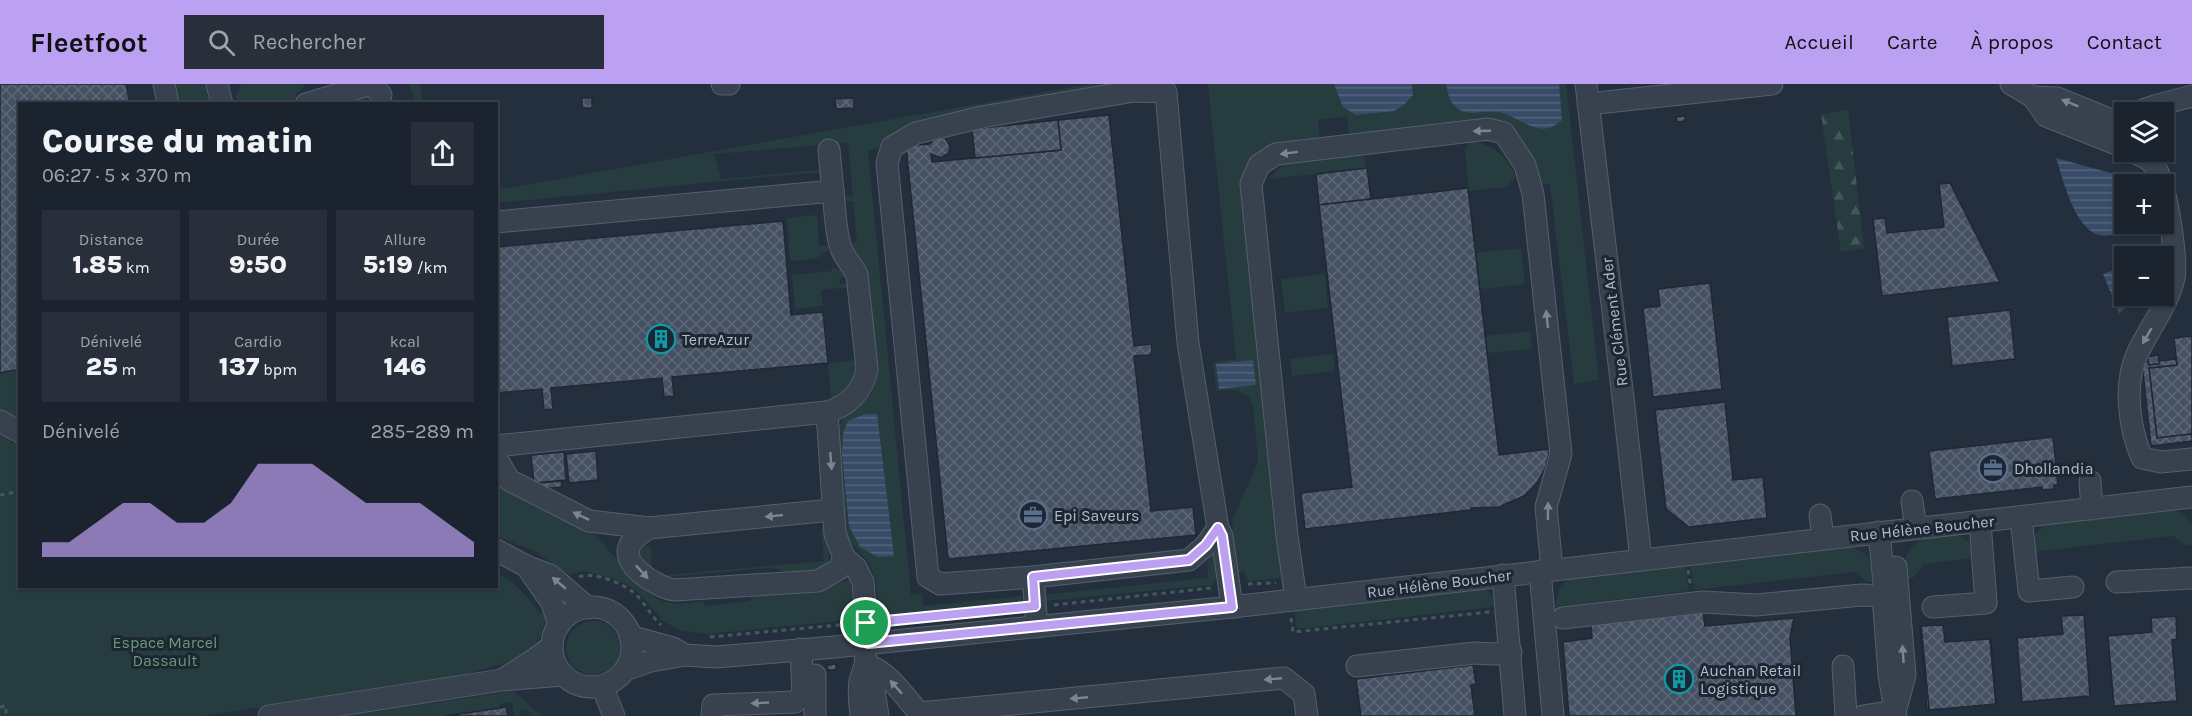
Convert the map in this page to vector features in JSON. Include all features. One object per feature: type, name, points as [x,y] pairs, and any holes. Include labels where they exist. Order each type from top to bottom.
[{"type":"street","points":[[164,84],[168,102]]},
{"type":"street","points":[[218,84],[222,102]]},
{"type":"street","points":[[307,102],[313,90],[330,84]]},
{"type":"street","points":[[722,84],[729,84]]},
{"type":"street","points":[[1587,94],[1772,84]]},
{"type":"street","points":[[2011,84],[2032,97],[2046,116],[2114,143]]},
{"type":"street","points":[[1218,528],[1206,545],[1189,560],[1033,577],[940,584],[928,577],[887,163],[892,147],[916,133],[982,117],[1134,91],[1166,92],[1188,343],[1218,528],[1222,536],[1230,597]]},
{"type":"street","points":[[313,102],[378,92]]},
{"type":"street","points":[[356,102],[378,92]]},
{"type":"street","name":"Rue Clément Ader","points":[[1587,94],[1633,405],[1641,560]]},
{"type":"street","points":[[2173,102],[2192,96]]},
{"type":"street","points":[[2032,97],[2056,98],[2114,121]]},
{"type":"street","points":[[1293,607],[1251,184],[1259,165],[1276,154],[1488,129],[1504,133],[1525,165],[1533,194],[1561,454],[1546,507],[1546,570],[1553,716]]},
{"type":"street","points":[[498,446],[826,412],[840,409],[851,400],[865,382],[867,369],[857,275],[845,258],[840,244],[829,150]]},
{"type":"street","points":[[2155,162],[2170,213],[2175,277],[2162,309],[2136,354],[2128,393],[2134,439],[2142,458],[2161,462],[2192,459]]},
{"type":"street","points":[[498,222],[833,191]]},
{"type":"street","points":[[826,412],[835,534],[844,557],[856,568],[862,582],[867,664],[878,716]]},
{"type":"street","points":[[0,421],[18,431]]},
{"type":"street","points":[[498,461],[509,480],[589,521],[649,528],[832,510]]},
{"type":"street","points":[[2090,481],[2092,509]]},
{"type":"street","name":"Rue Hélène Boucher","points":[[603,686],[625,669],[651,661],[685,655],[716,657],[807,648],[866,636],[1230,597],[1293,607],[1503,575],[2192,497]]},
{"type":"street","points":[[1912,501],[1916,528]]},
{"type":"street","points":[[1820,515],[1823,538]]},
{"type":"street","points":[[2021,517],[2029,591],[2073,587]]},
{"type":"street","points":[[1933,607],[1986,603],[1980,522]]},
{"type":"street","points":[[649,528],[630,544],[628,551],[630,559],[642,575],[652,582],[674,590],[818,581],[839,569],[844,557]]},
{"type":"street","points":[[1886,531],[1883,596],[1889,675],[1895,714]]},
{"type":"street","points":[[1886,531],[1905,675],[1895,714]]},
{"type":"street","points":[[498,551],[526,566],[550,575],[588,608]]},
{"type":"street","points":[[526,566],[552,603],[559,625]]},
{"type":"street","points":[[1503,575],[1515,716]]},
{"type":"street","points":[[1033,577],[1036,616]]},
{"type":"street","points":[[2117,582],[2192,578]]},
{"type":"street","points":[[1563,618],[1703,602],[1756,605],[1862,595],[1883,596]]},
{"type":"street","points":[[614,716],[603,686],[582,686],[563,675],[556,664],[552,646],[559,625],[570,615],[588,608],[598,608],[616,616],[624,623],[630,636],[632,652],[625,669]]},
{"type":"street","name":"Rue Hélène Boucher","points":[[630,636],[673,648],[685,655]]},
{"type":"street","points":[[502,680],[552,646]]},
{"type":"street","points":[[712,716],[713,705],[808,709],[817,686],[807,648]]},
{"type":"street","points":[[1357,666],[1474,653],[1511,652]]},
{"type":"street","points":[[867,664],[884,674],[919,713]]},
{"type":"street","points":[[861,716],[859,695],[861,679],[867,664]]},
{"type":"street","points":[[1843,666],[1846,716]]},
{"type":"street","points":[[269,716],[296,714],[502,680],[563,675]]},
{"type":"street","points":[[890,716],[1284,678],[1304,694],[1307,716]]},
{"type":"street","points":[[1863,716],[1895,714]]},
{"type":"path","points":[[0,495],[18,491]]},
{"type":"path","points":[[1687,564],[1692,592]]},
{"type":"path","points":[[573,582],[580,576],[589,576],[619,585],[632,592],[661,626],[669,629]]},
{"type":"path","points":[[705,638],[866,636],[1230,597],[1275,581],[1278,584]]},
{"type":"path","points":[[1293,607],[1293,632],[1490,612],[1507,613]]},
{"type":"path","points":[[0,707],[6,706],[6,716]]},
{"type":"green space","points":[[172,84],[205,84],[209,102],[176,102]]},
{"type":"green space","points":[[241,84],[306,84],[297,93],[292,102],[237,102],[236,96]]},
{"type":"green space","points":[[409,84],[419,84],[424,102],[415,102]]},
{"type":"green space","points":[[1089,84],[1144,84],[868,151],[911,595],[922,593],[923,606],[1022,596],[1022,603],[881,617],[873,572],[845,533],[836,431],[843,419],[872,393],[873,389],[862,275],[845,243],[857,242],[853,201],[842,202],[841,197],[853,196],[848,143],[714,154],[721,179],[819,170],[818,159],[821,159],[825,178],[820,184],[819,172],[498,203],[498,190]]},
{"type":"green space","points":[[1208,84],[1566,84],[1599,380],[1574,384],[1550,184],[1536,185],[1515,134],[1350,139],[1347,116],[1318,120],[1320,142],[1256,160],[1284,578],[1247,581],[1245,571],[1237,572],[1232,521],[1258,461],[1254,413],[1250,398],[1237,390],[1216,391],[1213,362],[1236,359]]},
{"type":"green space","points":[[1848,110],[1864,248],[1841,252],[1821,114]]},
{"type":"green space","points":[[1469,140],[1491,148],[1507,162],[1516,176],[1507,187],[1469,191],[1465,151]]},
{"type":"green space","points":[[1362,152],[1367,168],[1269,179],[1291,156]]},
{"type":"green space","points":[[817,215],[819,246],[831,245],[819,257],[790,261],[787,218]]},
{"type":"green space","points":[[1521,248],[1525,284],[1480,289],[1476,253]]},
{"type":"green space","points":[[832,267],[845,271],[849,277],[839,278],[840,284],[851,283],[862,366],[841,401],[831,400],[828,363],[858,360],[851,287],[821,290],[823,306],[795,309],[792,275],[832,271]]},
{"type":"green space","points":[[1325,274],[1328,308],[1285,313],[1281,279]]},
{"type":"green space","points":[[1530,331],[1532,349],[1488,353],[1486,336]]},
{"type":"green space","points":[[1333,354],[1335,371],[1292,376],[1290,359]]},
{"type":"green space","points":[[18,369],[18,422],[0,411],[0,373]]},
{"type":"green space","name":"Espace Marcel Dassault","points":[[0,432],[12,439],[10,442],[12,444],[15,441],[18,442],[18,588],[498,588],[498,574],[520,590],[540,613],[544,612],[545,623],[541,636],[529,650],[505,663],[454,678],[202,716],[0,716]]},
{"type":"green space","points":[[498,484],[554,509],[586,528],[634,579],[662,601],[677,603],[703,601],[704,606],[750,601],[751,597],[815,590],[847,581],[850,583],[852,597],[850,620],[707,634],[679,630],[663,621],[633,588],[614,579],[583,571],[569,575],[536,552],[498,536]]},
{"type":"green space","points":[[2171,509],[2182,513],[2192,523],[2192,545],[2187,546],[2173,536],[2032,552],[2035,535],[2045,526],[2056,521]]},
{"type":"green space","points":[[821,529],[824,530],[828,551],[827,565],[824,570],[789,575],[778,569],[767,568],[658,578],[654,576],[824,561]]},
{"type":"green space","points":[[1943,534],[1965,538],[1974,551],[1975,558],[1924,564],[1913,578],[1904,579],[1905,559],[1912,547],[1924,539]]},
{"type":"green space","points":[[650,545],[653,576],[639,554],[642,548]]},
{"type":"green space","points":[[1850,546],[1866,554],[1877,581],[1867,582],[1854,572],[1694,590],[1690,563]]},
{"type":"green space","points":[[1214,549],[1216,580],[1212,585],[1044,601],[1041,595],[1208,578],[1207,557]]},
{"type":"green space","points":[[1685,564],[1689,591],[1555,607],[1560,587],[1570,578]]},
{"type":"green space","points":[[1484,588],[1492,595],[1494,607],[1297,628],[1294,609]]},
{"type":"green space","points":[[593,621],[603,623],[612,629],[618,638],[620,648],[618,658],[612,667],[603,673],[593,675],[583,673],[574,667],[568,658],[566,648],[568,638],[574,629],[583,623]]},
{"type":"green space","points":[[514,691],[541,716],[534,716],[526,709],[520,711],[519,716],[514,716],[512,702],[499,704],[500,708],[446,716],[347,716]]},
{"type":"water","points":[[1334,84],[1412,84],[1413,95],[1404,105],[1394,111],[1356,115],[1343,107]]},
{"type":"water","points":[[1446,84],[1559,84],[1562,120],[1546,129],[1530,126],[1498,112],[1461,111],[1454,106]]},
{"type":"water","points":[[2056,158],[2114,174],[2114,234],[2099,235],[2089,230],[2068,195]]},
{"type":"water","points":[[2114,270],[2114,301],[2103,274]]},
{"type":"water","points":[[2116,306],[2127,306],[2119,313]]},
{"type":"water","points":[[1253,360],[1256,385],[1219,389],[1216,364]]},
{"type":"water","points":[[865,414],[877,414],[894,556],[878,557],[860,547],[849,526],[842,454],[843,434],[848,421]]},
{"type":"building","points":[[0,84],[126,84],[130,102],[18,102],[18,369],[0,373]]},
{"type":"building","points":[[582,98],[592,98],[592,108],[582,108]]},
{"type":"building","points":[[854,98],[854,108],[836,109],[835,99]]},
{"type":"building","points":[[1109,115],[1134,346],[1151,344],[1152,352],[1150,355],[1134,356],[1151,511],[1193,507],[1196,535],[948,559],[906,146],[930,144],[935,138],[945,138],[950,146],[949,153],[941,158],[931,154],[932,162],[1061,150],[1058,120]]},
{"type":"building","points":[[1685,116],[1685,121],[1677,122],[1676,117]]},
{"type":"building","points":[[1058,120],[1061,150],[975,158],[972,129]]},
{"type":"building","points":[[1367,168],[1371,199],[1319,205],[1316,174]]},
{"type":"building","points":[[1950,183],[2000,282],[1882,296],[1873,219],[1885,218],[1887,233],[1944,227],[1939,184]]},
{"type":"building","points":[[1468,188],[1499,455],[1550,449],[1545,469],[1536,484],[1524,496],[1499,507],[1471,508],[1471,510],[1305,529],[1301,493],[1352,487],[1319,205]]},
{"type":"building","name":"TerreAzur","points":[[783,221],[791,315],[823,312],[828,363],[672,377],[674,396],[664,397],[662,378],[551,388],[553,409],[544,410],[542,389],[498,393],[498,247]]},
{"type":"building","points":[[1710,283],[1722,389],[1653,397],[1643,308],[1660,306],[1658,289]]},
{"type":"building","points":[[2010,310],[2015,359],[1952,366],[1947,317]]},
{"type":"building","points":[[2192,336],[2192,434],[2157,438],[2149,368],[2177,365],[2174,338]]},
{"type":"building","points":[[2158,355],[2159,364],[2149,365],[2148,357]]},
{"type":"building","points":[[2176,359],[2177,365],[2149,368],[2157,438],[2192,434],[2192,441],[2151,446],[2142,362],[2148,362],[2149,365]]},
{"type":"building","points":[[1725,402],[1733,480],[1763,477],[1767,518],[1689,527],[1666,509],[1655,410]]},
{"type":"building","name":"Dhollandia","points":[[2053,437],[2058,485],[2054,485],[2054,489],[2043,490],[2042,487],[1935,499],[1929,451]]},
{"type":"building","points":[[596,451],[598,480],[569,483],[566,454]]},
{"type":"building","points":[[564,452],[566,480],[534,483],[531,455]]},
{"type":"building","points":[[561,481],[562,487],[540,489],[540,483]]},
{"type":"building","name":"Auchan Retail Logistique","points":[[1703,610],[1705,626],[1794,618],[1790,637],[1796,716],[1569,716],[1563,642],[1592,638],[1591,622]]},
{"type":"building","points":[[2084,615],[2090,696],[2022,702],[2017,638],[2063,634],[2061,616]]},
{"type":"building","points":[[2176,616],[2177,639],[2172,640],[2177,701],[2114,706],[2108,636],[2152,632],[2151,618]]},
{"type":"building","points":[[1943,625],[1945,642],[1990,639],[1996,704],[1929,710],[1921,626]]},
{"type":"building","points":[[1921,626],[1929,710],[1927,710]]},
{"type":"building","points":[[1990,639],[1991,639],[1996,704]]},
{"type":"building","points":[[836,664],[836,670],[827,670],[827,665]]},
{"type":"building","points":[[1473,665],[1476,684],[1471,685],[1475,716],[1361,716],[1356,679]]},
{"type":"building","points":[[506,707],[508,716],[446,716],[500,708]]},
{"type":"place","name":"TerreAzur","points":[[661,339]]},
{"type":"place","name":"Dhollandia","points":[[1993,468]]},
{"type":"place","name":"Epi Saveurs","points":[[1033,515]]},
{"type":"place","name":"Auchan Retail Logistique","points":[[1679,679]]},
{"type":"route","points":[[1218,528],[1222,536],[1232,607],[868,643],[866,623],[1035,606],[1033,577],[1189,560],[1206,545],[1218,528]]}]
